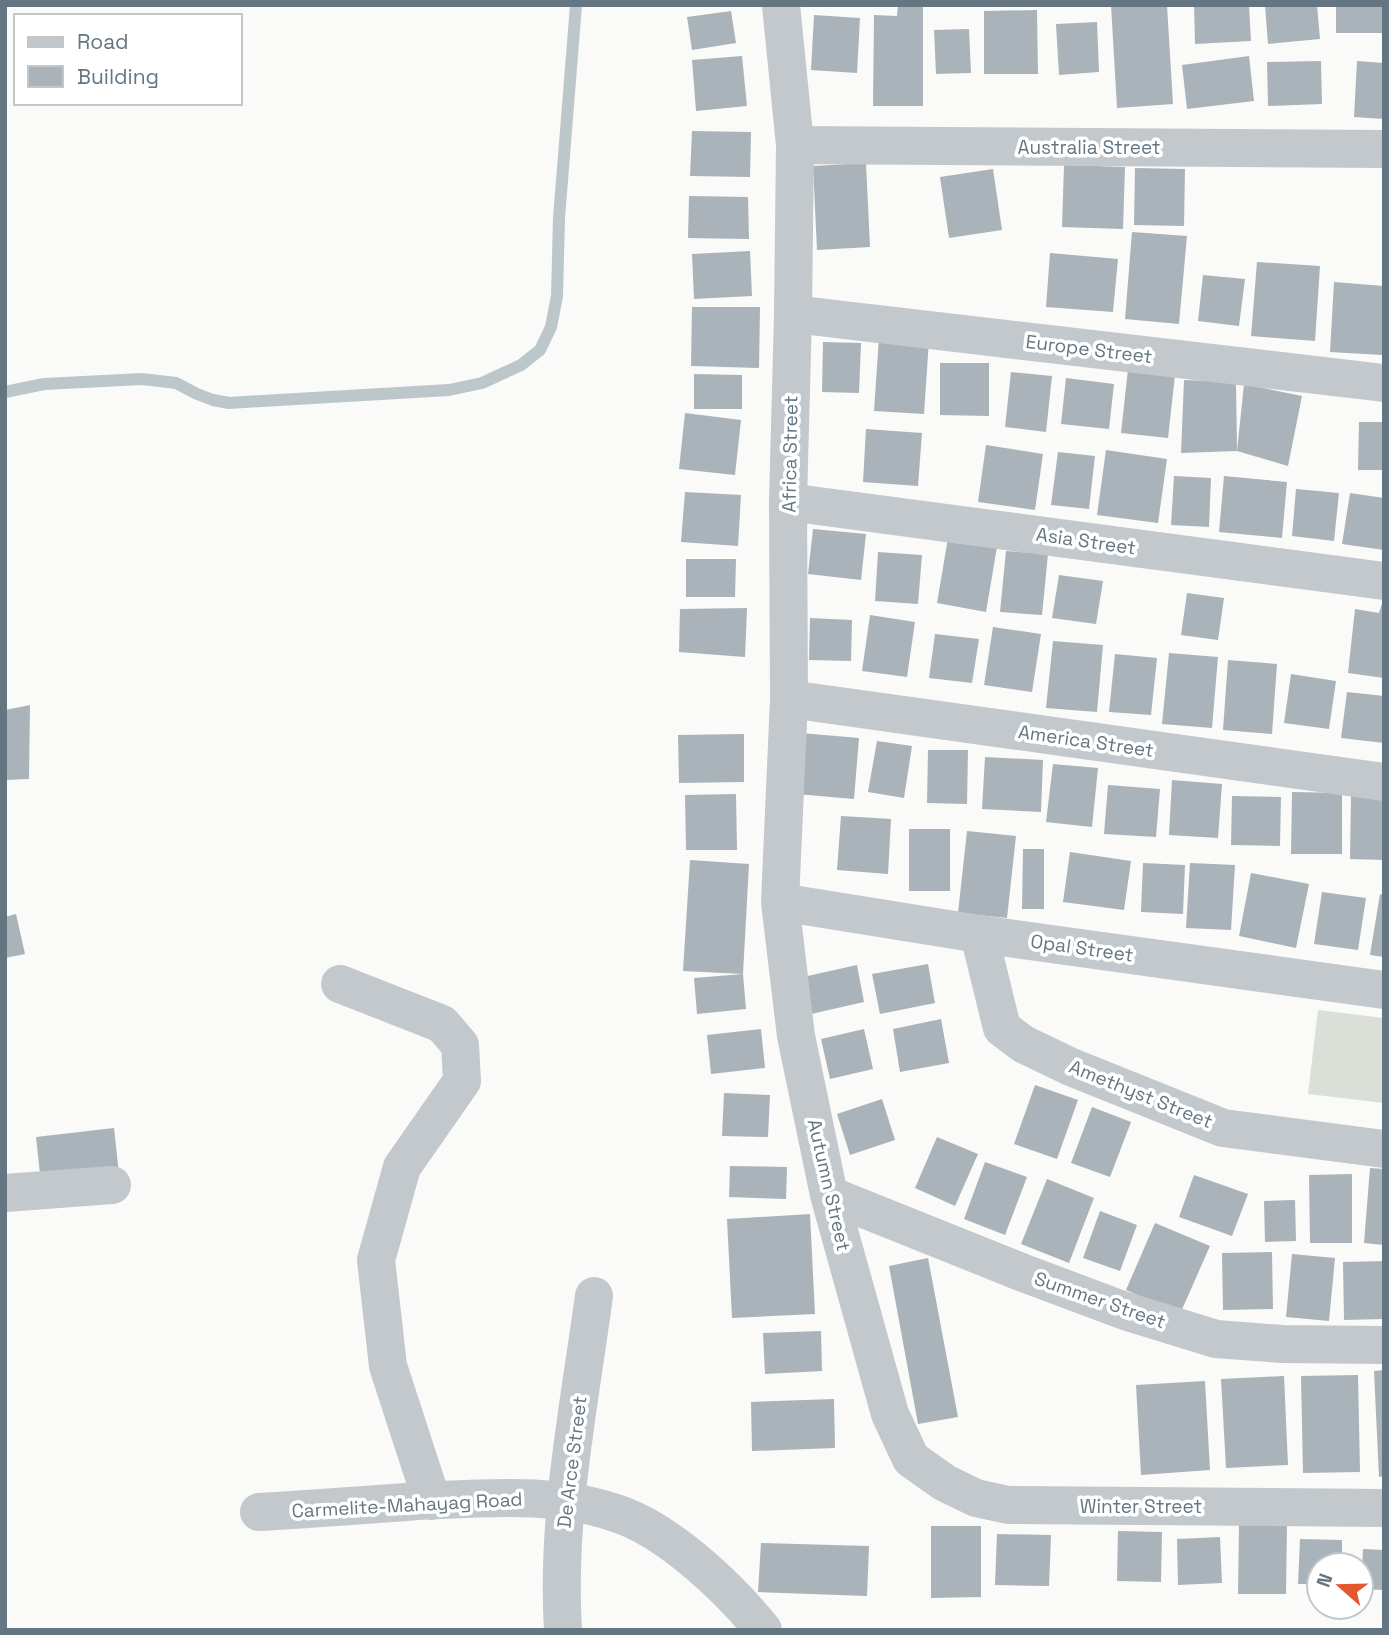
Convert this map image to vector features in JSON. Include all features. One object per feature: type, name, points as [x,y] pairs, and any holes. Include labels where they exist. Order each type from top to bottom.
[{"type":"street","name":"Africa Street","points":[[780,902],[789,699],[789,502],[795,145],[781,5]]},
{"type":"street","name":"Australia Street","points":[[795,145],[1384,149]]},
{"type":"street","name":"Europe Street","points":[[793,314],[1384,383]]},
{"type":"street","name":"Asia Street","points":[[789,502],[1384,581]]},
{"type":"street","name":"America Street","points":[[789,699],[1384,782]]},
{"type":"street","name":"Opal Street","points":[[780,902],[979,934],[1384,990]]},
{"type":"street","name":"Autumn Street","points":[[780,902],[796,1036],[829,1195],[890,1414],[911,1459]]},
{"type":"street","name":"Amethyst Street","points":[[979,934],[1002,1028],[1023,1044],[1071,1067],[1223,1128],[1384,1149]]},
{"type":"street","points":[[340,984],[442,1024],[460,1045],[462,1081],[401,1167],[376,1260],[388,1366],[432,1501]]},
{"type":"street","points":[[5,1193],[112,1185]]},
{"type":"street","name":"Summer Street","points":[[829,1195],[1125,1311],[1216,1339],[1282,1344],[1384,1345]]},
{"type":"street","name":"De Arce Street","points":[[563,1630],[561,1565],[565,1501],[594,1296]]},
{"type":"street","name":"Winter Street","points":[[911,1459],[945,1483],[976,1498],[1008,1505],[1384,1508]]},
{"type":"street","name":"Carmelite-Mahayag Road","points":[[259,1513],[485,1499],[565,1501],[607,1510],[654,1531],[683,1552],[714,1578],[763,1630]]},
{"type":"shaded area","points":[[1318,1010],[1384,1018],[1384,1103],[1308,1094]]},
{"type":"building","points":[[898,5],[923,5],[923,106],[873,106],[874,15],[897,16]]},
{"type":"building","points":[[1111,5],[1167,5],[1173,104],[1117,108]]},
{"type":"building","points":[[1194,5],[1249,5],[1251,41],[1195,44]]},
{"type":"building","points":[[1265,5],[1317,5],[1320,39],[1268,44]]},
{"type":"building","points":[[1336,5],[1384,5],[1384,33],[1336,33]]},
{"type":"building","points":[[1037,10],[1038,74],[984,74],[984,11]]},
{"type":"building","points":[[731,11],[736,43],[692,50],[687,17]]},
{"type":"building","points":[[814,15],[860,18],[857,73],[811,70]]},
{"type":"building","points":[[1097,22],[1099,72],[1059,75],[1056,24]]},
{"type":"building","points":[[969,29],[971,73],[936,74],[934,30]]},
{"type":"building","points":[[742,56],[747,106],[696,111],[692,60]]},
{"type":"building","points":[[1249,56],[1254,101],[1187,109],[1182,65]]},
{"type":"building","points":[[1321,61],[1322,104],[1268,106],[1267,62]]},
{"type":"building","points":[[1357,61],[1384,63],[1384,119],[1354,117]]},
{"type":"building","points":[[692,131],[751,132],[750,177],[690,176]]},
{"type":"building","points":[[866,163],[870,247],[817,250],[813,166]]},
{"type":"building","points":[[1064,165],[1125,167],[1123,229],[1062,227]]},
{"type":"building","points":[[1135,168],[1185,169],[1184,226],[1134,225]]},
{"type":"building","points":[[993,169],[1002,230],[949,238],[940,177]]},
{"type":"building","points":[[689,196],[748,197],[749,239],[688,238]]},
{"type":"building","points":[[1132,232],[1187,236],[1179,324],[1125,319]]},
{"type":"building","points":[[750,251],[752,296],[694,299],[692,254]]},
{"type":"building","points":[[1050,253],[1118,259],[1113,312],[1046,307]]},
{"type":"building","points":[[1257,262],[1320,266],[1315,341],[1251,336]]},
{"type":"building","points":[[1203,275],[1245,279],[1239,326],[1198,321]]},
{"type":"building","points":[[1334,282],[1384,286],[1382,355],[1330,352]]},
{"type":"building","points":[[692,307],[760,307],[759,368],[691,366]]},
{"type":"building","points":[[879,337],[929,340],[924,414],[874,411]]},
{"type":"building","points":[[823,342],[861,343],[859,393],[822,392]]},
{"type":"building","points":[[940,363],[989,363],[989,416],[940,415]]},
{"type":"building","points":[[1128,369],[1175,375],[1168,438],[1121,433]]},
{"type":"building","points":[[1011,372],[1052,376],[1046,432],[1005,427]]},
{"type":"building","points":[[694,374],[742,375],[742,409],[694,409]]},
{"type":"building","points":[[1066,378],[1114,384],[1109,429],[1061,424]]},
{"type":"building","points":[[1184,380],[1236,382],[1237,451],[1181,453]]},
{"type":"building","points":[[1244,384],[1302,396],[1288,466],[1237,451]]},
{"type":"building","points":[[685,413],[741,420],[735,475],[679,469]]},
{"type":"building","points":[[1359,422],[1384,422],[1384,470],[1358,470]]},
{"type":"building","points":[[866,429],[922,433],[918,486],[863,482]]},
{"type":"building","points":[[986,445],[1043,454],[1035,510],[978,502]]},
{"type":"building","points":[[1106,450],[1167,459],[1158,523],[1097,515]]},
{"type":"building","points":[[1058,452],[1095,456],[1089,509],[1051,505]]},
{"type":"building","points":[[1174,476],[1211,478],[1209,527],[1171,525]]},
{"type":"building","points":[[1224,476],[1287,482],[1282,538],[1219,532]]},
{"type":"building","points":[[1296,489],[1339,493],[1334,541],[1292,536]]},
{"type":"building","points":[[685,492],[741,495],[738,546],[681,542]]},
{"type":"building","points":[[1350,493],[1384,498],[1384,550],[1342,544]]},
{"type":"building","points":[[813,529],[866,534],[861,580],[808,574]]},
{"type":"building","points":[[949,532],[998,541],[986,612],[937,603]]},
{"type":"building","points":[[1006,551],[1048,554],[1042,615],[1000,612]]},
{"type":"building","points":[[878,552],[922,555],[918,604],[875,601]]},
{"type":"building","points":[[686,559],[736,559],[735,597],[686,597]]},
{"type":"building","points":[[1059,575],[1103,581],[1096,624],[1052,618]]},
{"type":"building","points":[[1187,593],[1224,598],[1218,640],[1181,635]]},
{"type":"building","points":[[1383,600],[1384,678],[1348,673],[1355,609],[1379,613]]},
{"type":"building","points":[[747,608],[745,657],[679,652],[680,609]]},
{"type":"building","points":[[870,615],[915,622],[907,677],[862,671]]},
{"type":"building","points":[[810,618],[852,620],[851,661],[809,660]]},
{"type":"building","points":[[993,627],[1041,634],[1032,692],[984,685]]},
{"type":"building","points":[[935,634],[979,639],[972,683],[929,678]]},
{"type":"building","points":[[1053,641],[1103,645],[1097,712],[1046,708]]},
{"type":"building","points":[[1169,653],[1218,657],[1212,728],[1162,724]]},
{"type":"building","points":[[1115,654],[1157,658],[1151,715],[1109,712]]},
{"type":"building","points":[[1228,660],[1277,664],[1272,734],[1223,730]]},
{"type":"building","points":[[1291,674],[1336,681],[1329,729],[1284,723]]},
{"type":"building","points":[[1347,692],[1384,696],[1384,743],[1341,738]]},
{"type":"building","points":[[30,705],[29,779],[5,780],[5,710]]},
{"type":"building","points":[[801,733],[859,738],[854,799],[796,794]]},
{"type":"building","points":[[744,734],[744,782],[679,783],[678,735]]},
{"type":"building","points":[[877,741],[912,746],[904,798],[868,792]]},
{"type":"building","points":[[928,750],[968,750],[967,804],[927,803]]},
{"type":"building","points":[[985,757],[1043,760],[1041,812],[982,809]]},
{"type":"building","points":[[1053,764],[1098,768],[1092,827],[1046,822]]},
{"type":"building","points":[[1172,780],[1222,784],[1218,838],[1169,835]]},
{"type":"building","points":[[1108,785],[1160,789],[1156,837],[1104,834]]},
{"type":"building","points":[[1292,792],[1342,793],[1342,854],[1291,854]]},
{"type":"building","points":[[736,794],[737,850],[686,850],[685,795]]},
{"type":"building","points":[[1351,795],[1384,795],[1384,860],[1350,859]]},
{"type":"building","points":[[1232,796],[1281,797],[1280,846],[1231,845]]},
{"type":"building","points":[[841,816],[891,819],[888,874],[837,870]]},
{"type":"building","points":[[909,829],[950,829],[950,891],[909,891]]},
{"type":"building","points":[[967,831],[1016,836],[1007,918],[958,913]]},
{"type":"building","points":[[1023,849],[1044,849],[1044,909],[1022,909]]},
{"type":"building","points":[[1070,852],[1131,861],[1124,910],[1063,902]]},
{"type":"building","points":[[690,860],[749,864],[743,974],[683,971]]},
{"type":"building","points":[[1143,863],[1185,865],[1183,914],[1141,912]]},
{"type":"building","points":[[1190,863],[1235,865],[1231,930],[1186,928]]},
{"type":"building","points":[[1251,873],[1309,884],[1296,948],[1239,936]]},
{"type":"building","points":[[1322,892],[1366,898],[1358,950],[1314,944]]},
{"type":"building","points":[[1380,894],[1384,895],[1384,957],[1370,955]]},
{"type":"building","points":[[16,914],[25,954],[5,958],[5,917]]},
{"type":"building","points":[[928,964],[935,1003],[880,1014],[872,974]]},
{"type":"building","points":[[857,965],[864,1002],[811,1014],[803,977]]},
{"type":"building","points":[[743,974],[746,1009],[697,1014],[694,978]]},
{"type":"building","points":[[941,1019],[949,1063],[900,1072],[893,1029]]},
{"type":"building","points":[[761,1029],[765,1068],[711,1074],[707,1035]]},
{"type":"building","points":[[864,1029],[873,1069],[830,1079],[821,1039]]},
{"type":"building","points":[[1035,1085],[1078,1100],[1057,1159],[1014,1144]]},
{"type":"building","points":[[724,1093],[770,1095],[768,1137],[722,1136]]},
{"type":"building","points":[[882,1099],[895,1140],[850,1155],[837,1114]]},
{"type":"building","points":[[1092,1107],[1131,1122],[1110,1177],[1071,1163]]},
{"type":"building","points":[[114,1128],[119,1174],[41,1183],[36,1137]]},
{"type":"building","points":[[937,1137],[978,1154],[955,1206],[915,1188]]},
{"type":"building","points":[[985,1162],[1027,1177],[1005,1235],[964,1219]]},
{"type":"building","points":[[730,1166],[787,1167],[786,1199],[729,1197]]},
{"type":"building","points":[[1370,1168],[1384,1169],[1384,1245],[1364,1243]]},
{"type":"building","points":[[1352,1174],[1352,1243],[1310,1243],[1309,1175]]},
{"type":"building","points":[[1194,1175],[1248,1194],[1232,1236],[1179,1217]]},
{"type":"building","points":[[1047,1179],[1094,1198],[1069,1263],[1021,1244]]},
{"type":"building","points":[[1295,1200],[1296,1241],[1265,1242],[1264,1201]]},
{"type":"building","points":[[1100,1211],[1137,1225],[1120,1271],[1083,1258]]},
{"type":"building","points":[[810,1214],[815,1314],[732,1318],[727,1219]]},
{"type":"building","points":[[1155,1223],[1210,1246],[1180,1314],[1126,1290]]},
{"type":"building","points":[[1272,1252],[1273,1309],[1223,1310],[1222,1253]]},
{"type":"building","points":[[1292,1254],[1335,1258],[1329,1321],[1286,1317]]},
{"type":"building","points":[[928,1258],[958,1417],[918,1424],[889,1266]]},
{"type":"building","points":[[1384,1261],[1384,1319],[1344,1320],[1343,1262]]},
{"type":"building","points":[[821,1331],[822,1371],[765,1374],[763,1333]]},
{"type":"building","points":[[1384,1370],[1384,1476],[1379,1477],[1374,1371]]},
{"type":"building","points":[[1358,1375],[1360,1472],[1303,1473],[1301,1376]]},
{"type":"building","points":[[1284,1376],[1288,1465],[1226,1468],[1221,1379]]},
{"type":"building","points":[[1205,1381],[1210,1470],[1141,1475],[1136,1385]]},
{"type":"building","points":[[834,1399],[835,1448],[752,1451],[751,1402]]},
{"type":"building","points":[[1239,1522],[1287,1523],[1286,1594],[1238,1594]]},
{"type":"building","points":[[931,1526],[981,1526],[981,1597],[931,1598]]},
{"type":"building","points":[[1118,1531],[1162,1532],[1161,1582],[1117,1581]]},
{"type":"building","points":[[997,1534],[1051,1535],[1049,1586],[995,1585]]},
{"type":"building","points":[[1220,1537],[1222,1583],[1178,1585],[1177,1539]]},
{"type":"building","points":[[1300,1539],[1342,1540],[1342,1551],[1305,1551],[1305,1584],[1298,1584]]},
{"type":"building","points":[[761,1543],[869,1546],[867,1596],[758,1592]]},
{"type":"building","points":[[1384,1550],[1384,1590],[1375,1590],[1375,1551],[1363,1551]]},
{"type":"waterway","points":[[5,392],[44,384],[142,379],[176,383],[197,394],[229,403],[449,390],[482,383],[521,365],[540,350],[551,327],[557,296],[559,218],[576,5]]}]
